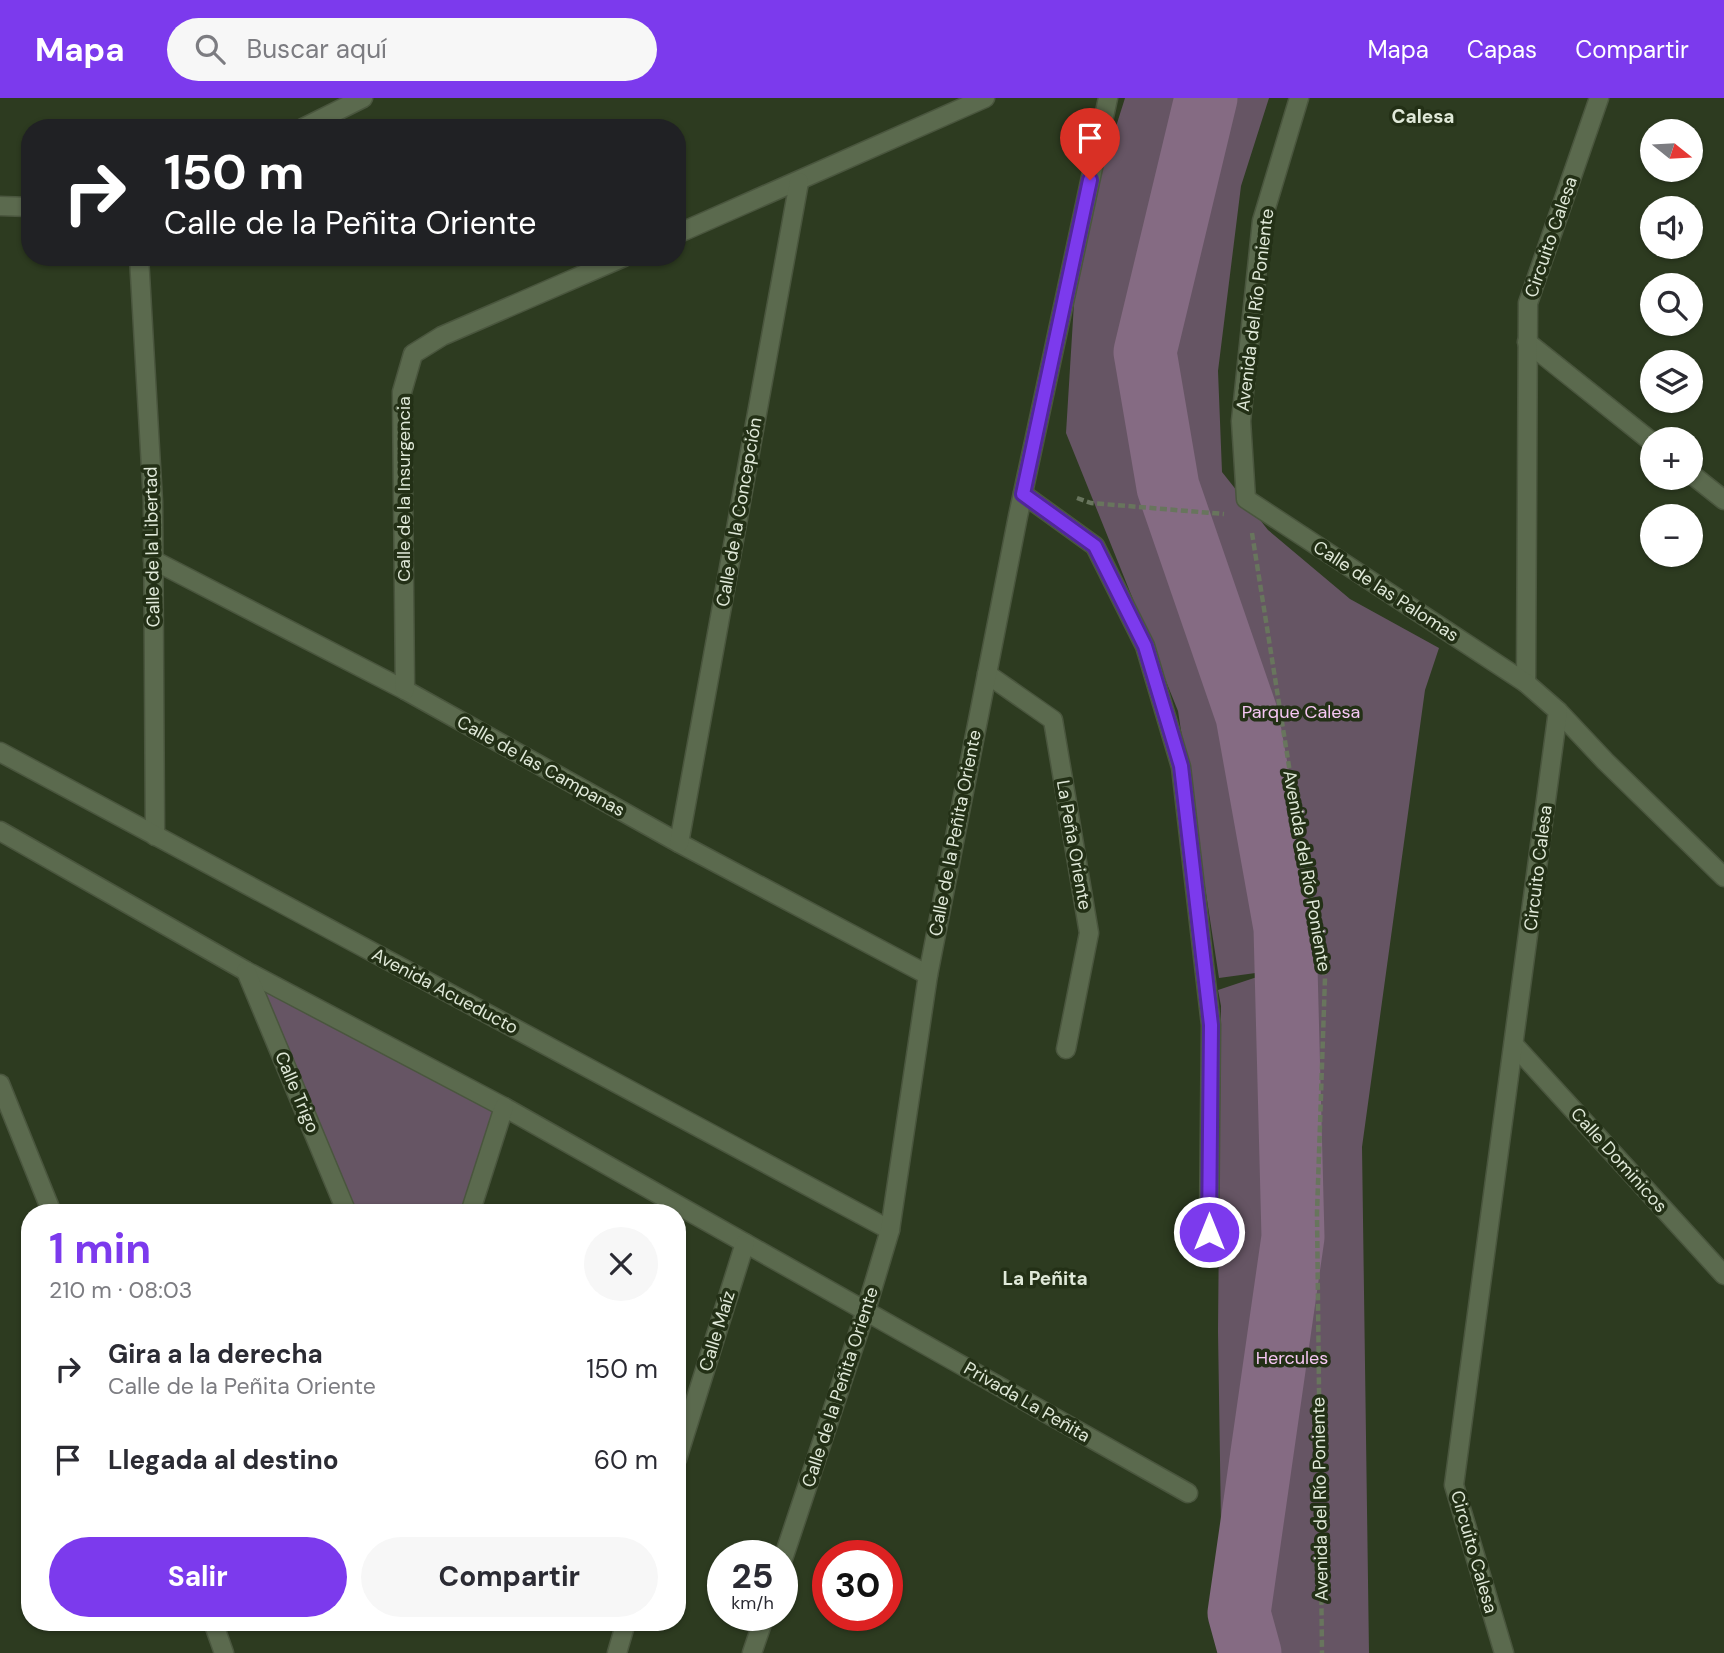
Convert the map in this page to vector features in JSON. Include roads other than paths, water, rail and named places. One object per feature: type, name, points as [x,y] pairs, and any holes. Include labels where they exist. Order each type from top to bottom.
[{"type":"street","points":[[321,119],[363,98]]},
{"type":"street","points":[[686,230],[985,98]]},
{"type":"street","name":"Calle de la Peñita Oriente","points":[[789,1540],[890,1230],[928,975],[1023,494],[1108,98]]},
{"type":"street","name":"Avenida del Río Poniente","points":[[1247,499],[1241,421],[1262,221],[1298,98]]},
{"type":"street","name":"Circuito Calesa","points":[[1526,683],[1528,303],[1599,98]]},
{"type":"street","name":"Calle de la Concepción","points":[[679,843],[799,181]]},
{"type":"street","points":[[0,206],[21,206]]},
{"type":"street","name":"Calle de la Libertad","points":[[140,266],[153,502],[155,836]]},
{"type":"street","name":"Calle de la Insurgencia","points":[[405,690],[402,392],[413,354],[442,336],[603,266]]},
{"type":"street","points":[[1527,342],[1640,432]]},
{"type":"street","points":[[1703,483],[1724,500]]},
{"type":"street","points":[[1023,494],[1095,546],[1145,646],[1181,766],[1211,1025],[1209,1232]]},
{"type":"street","name":"Calle de las Palomas","points":[[1247,499],[1526,683]]},
{"type":"street","name":"Calle de las Campanas","points":[[153,560],[405,690],[679,843],[928,975]]},
{"type":"street","name":"La Peña Oriente","points":[[987,674],[1053,720],[1089,933],[1066,1049]]},
{"type":"street","points":[[1526,683],[1558,711],[1605,761],[1724,877]]},
{"type":"street","name":"Circuito Calesa","points":[[1504,1653],[1454,1485],[1558,711]]},
{"type":"street","name":"Avenida Acueducto","points":[[0,752],[890,1230]]},
{"type":"street","points":[[0,831],[246,971],[504,1107],[676,1204]]},
{"type":"street","name":"Calle Trigo","points":[[246,971],[343,1204]]},
{"type":"street","name":"Calle Dominicos","points":[[1515,1046],[1724,1275]]},
{"type":"street","points":[[0,1084],[48,1204]]},
{"type":"street","points":[[473,1204],[504,1107]]},
{"type":"street","points":[[686,1210],[866,1310]]},
{"type":"street","name":"Calle Maíz","points":[[686,1430],[745,1243]]},
{"type":"street","name":"Privada La Peñita","points":[[866,1310],[1188,1493]]},
{"type":"street","points":[[216,1631],[224,1653]]},
{"type":"street","points":[[617,1653],[623,1631]]},
{"type":"street","points":[[752,1653],[760,1631]]},
{"type":"waterway","points":[[1206,98],[1145,352],[1168,487],[1247,716],[1285,928],[1293,1237],[1239,1613],[1250,1653]]},
{"type":"district","name":"Calesa","points":[[1423,116]]},
{"type":"district","name":"La Peñita","points":[[1045,1278]]},
{"type":"park label","name":"Parque Calesa","points":[[1301,712]]},
{"type":"park label","name":"Hercules","points":[[1292,1358]]}]
